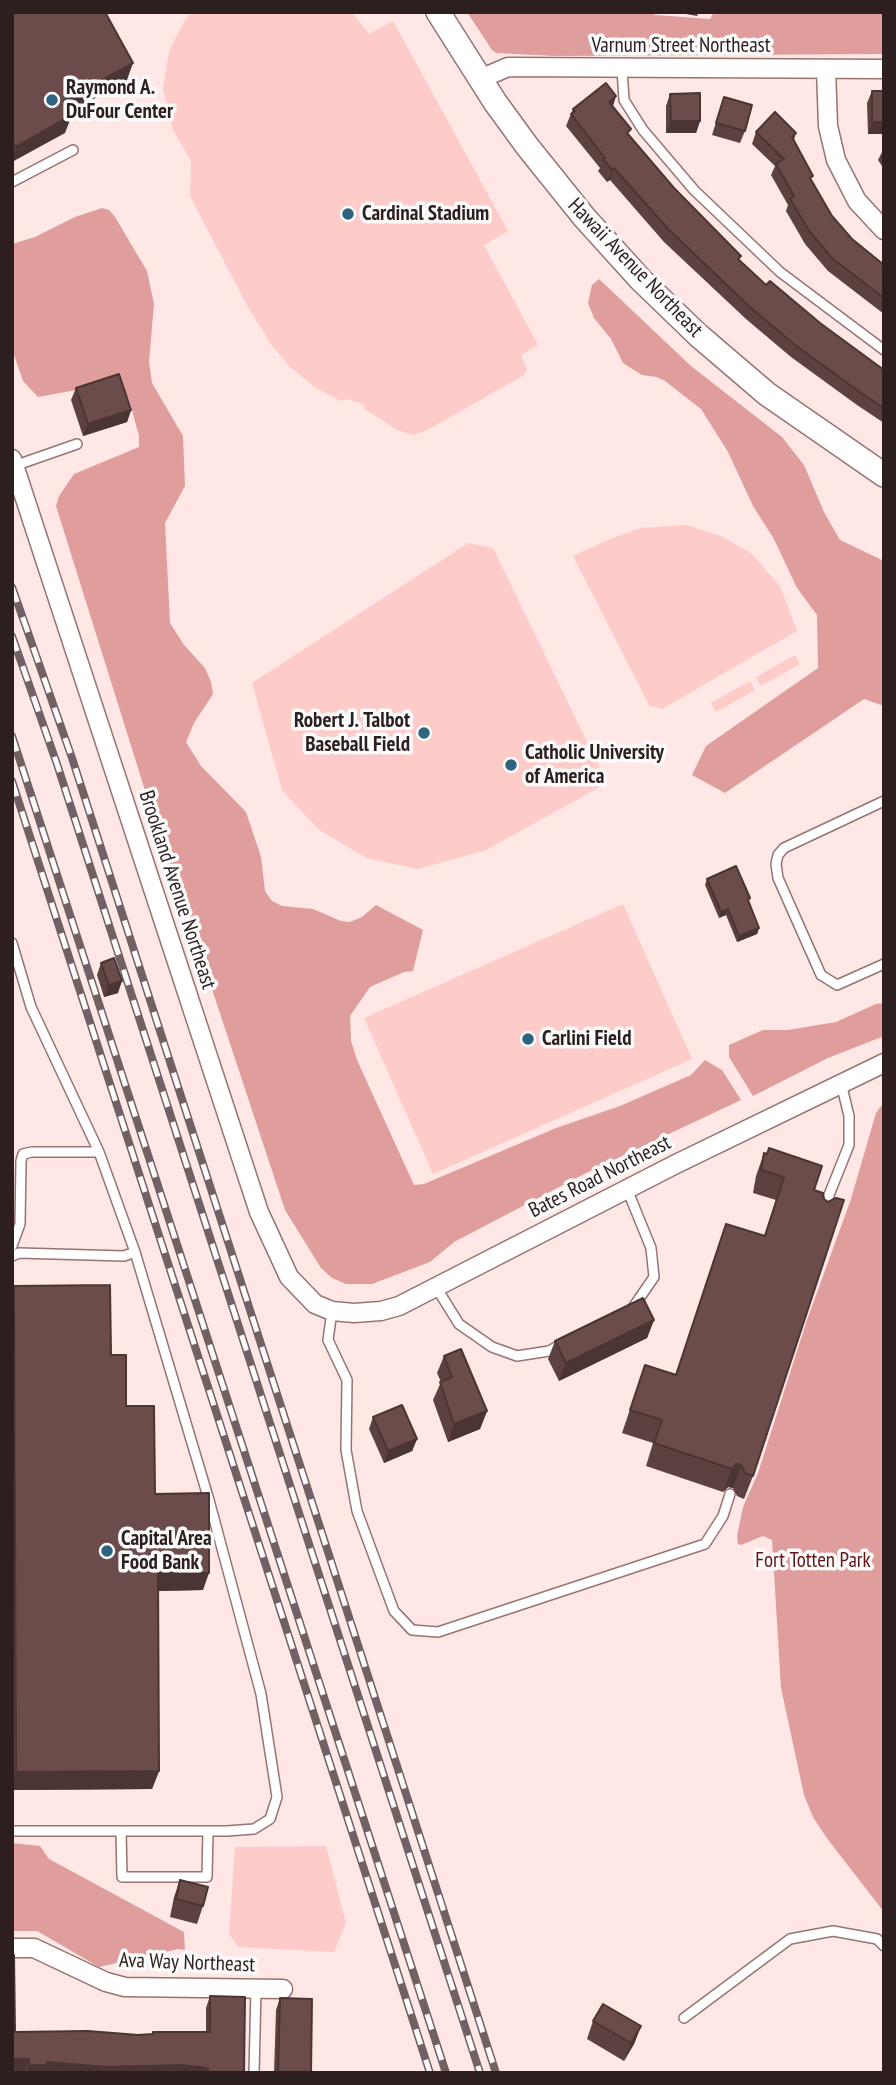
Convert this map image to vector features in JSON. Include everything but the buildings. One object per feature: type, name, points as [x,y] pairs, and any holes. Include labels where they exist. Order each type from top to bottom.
[{"type":"street","name":"Hawaii Avenue Northeast","points":[[438,12],[527,146],[584,217],[663,302],[767,394],[884,475]]},
{"type":"street","name":"Varnum Street Northeast","points":[[480,79],[508,67],[884,69]]},
{"type":"street","points":[[826,69],[828,126],[836,160],[857,201],[884,230]]},
{"type":"street","name":"Brookland Avenue Northeast","points":[[13,462],[261,1219],[292,1281],[315,1304],[332,1311]]},
{"type":"street","name":"Bates Road Northeast","points":[[332,1311],[381,1311],[399,1306],[627,1189],[884,1063]]},
{"type":"street","name":"Ava Way Northeast","points":[[12,1948],[34,1948],[107,1982],[125,1987],[283,1989]]},
{"type":"lane","points":[[622,69],[624,100],[643,131],[694,190],[780,272],[884,350]]},
{"type":"lane","points":[[12,182],[73,150]]},
{"type":"lane","points":[[13,462],[77,444]]},
{"type":"lane","points":[[884,801],[784,848],[778,855],[776,864],[778,878],[821,975],[837,985],[884,964]]},
{"type":"lane","points":[[12,943],[32,1007],[99,1152],[135,1252],[209,1500],[261,1694],[277,1797],[271,1819],[254,1829],[12,1831]]},
{"type":"lane","points":[[821,1218],[849,1145],[849,1116],[841,1082]]},
{"type":"lane","points":[[12,1246],[20,1224],[23,1154],[99,1152]]},
{"type":"lane","points":[[618,1317],[630,1311],[654,1277],[651,1248],[627,1189]]},
{"type":"lane","points":[[12,1256],[124,1256],[135,1252]]},
{"type":"lane","points":[[436,1287],[460,1324],[492,1348],[517,1356],[549,1351],[572,1339]]},
{"type":"lane","points":[[332,1311],[328,1340],[347,1380],[346,1450],[356,1511],[394,1611],[412,1630],[438,1632],[705,1544],[723,1516],[730,1494]]},
{"type":"lane","points":[[121,1831],[122,1877],[207,1877],[208,1831]]},
{"type":"lane","points":[[684,2018],[790,1939],[832,1931],[877,1939],[884,1946]]},
{"type":"lane","points":[[254,2073],[256,1989]]},
{"type":"shaded area","name":"Cardinal Stadium","points":[[192,12],[352,12],[369,34],[393,21],[508,231],[484,245],[538,345],[521,355],[527,369],[524,375],[414,435],[399,431],[365,409],[363,404],[346,399],[341,401],[316,388],[290,367],[273,347],[249,309],[190,196],[191,161],[173,130],[163,90],[169,51],[186,18]]},
{"type":"shaded area","points":[[687,525],[723,537],[751,553],[780,586],[797,631],[662,709],[649,705],[573,556],[641,528]]},
{"type":"shaded area","name":"Robert J. Talbot Baseball Field","points":[[468,543],[493,548],[607,783],[486,850],[418,869],[366,858],[318,829],[282,790],[252,683]]},
{"type":"shaded area","points":[[795,655],[800,664],[761,686],[756,677]]},
{"type":"shaded area","points":[[750,681],[755,690],[716,712],[711,703]]},
{"type":"shaded area","name":"Carlini Field","points":[[623,904],[692,1059],[433,1174],[364,1018]]},
{"type":"shaded area","points":[[326,1846],[346,1923],[334,1952],[238,1947],[229,1934],[235,1847]]},
{"type":"green space","points":[[467,12],[646,12],[710,19],[714,12],[884,12],[884,54],[555,56],[496,53]]},
{"type":"green space","points":[[102,208],[109,210],[115,217],[147,271],[154,304],[149,362],[152,383],[183,436],[185,486],[165,523],[170,623],[184,645],[205,668],[213,694],[194,723],[186,742],[201,766],[246,812],[261,857],[265,891],[272,901],[282,906],[313,909],[350,922],[362,917],[376,905],[423,930],[413,971],[404,972],[370,987],[350,1016],[351,1041],[357,1060],[414,1185],[424,1184],[556,1128],[620,1106],[691,1075],[705,1060],[722,1070],[741,1100],[586,1173],[454,1242],[430,1262],[372,1284],[346,1284],[332,1278],[321,1268],[285,1210],[169,867],[56,506],[59,496],[74,474],[139,447],[139,436],[130,403],[120,382],[38,397],[23,381],[12,349],[12,244]]},
{"type":"green space","points":[[599,279],[691,366],[782,437],[804,465],[824,512],[840,540],[884,561],[884,706],[864,699],[725,793],[692,775],[706,746],[818,668],[817,615],[797,588],[774,539],[753,506],[728,452],[701,409],[665,381],[642,375],[623,363],[611,339],[594,318],[588,303],[592,285]]},
{"type":"green space","points":[[884,1003],[884,1036],[828,1058],[753,1096],[729,1057],[729,1045],[763,1030],[788,1030],[836,1022]]},
{"type":"green space","name":"Fort Totten Park","points":[[884,1102],[884,1912],[826,1837],[813,1817],[804,1795],[781,1688],[772,1540],[763,1536],[741,1545],[738,1544],[737,1536],[743,1507],[758,1473],[807,1320],[851,1199],[876,1113]]},
{"type":"green space","points":[[12,1843],[40,1846],[49,1859],[184,1932],[185,1950],[178,1949],[99,1967],[37,1931],[12,1931]]},
{"type":"railway","points":[[12,587],[72,758],[496,2073]]},
{"type":"railway","points":[[12,636],[57,764],[480,2073]]},
{"type":"railway","points":[[12,736],[446,2073]]},
{"type":"railway","points":[[12,781],[430,2073]]},
{"type":"place","name":"Raymond A. DuFour Center","points":[[52,100]]},
{"type":"place","name":"Cardinal Stadium","points":[[348,214]]},
{"type":"place","name":"Robert J. Talbot Baseball Field","points":[[424,733]]},
{"type":"place","name":"Catholic University of America","points":[[511,765]]},
{"type":"place","name":"Carlini Field","points":[[528,1039]]},
{"type":"place","name":"Capital Area Food Bank","points":[[107,1551]]}]
